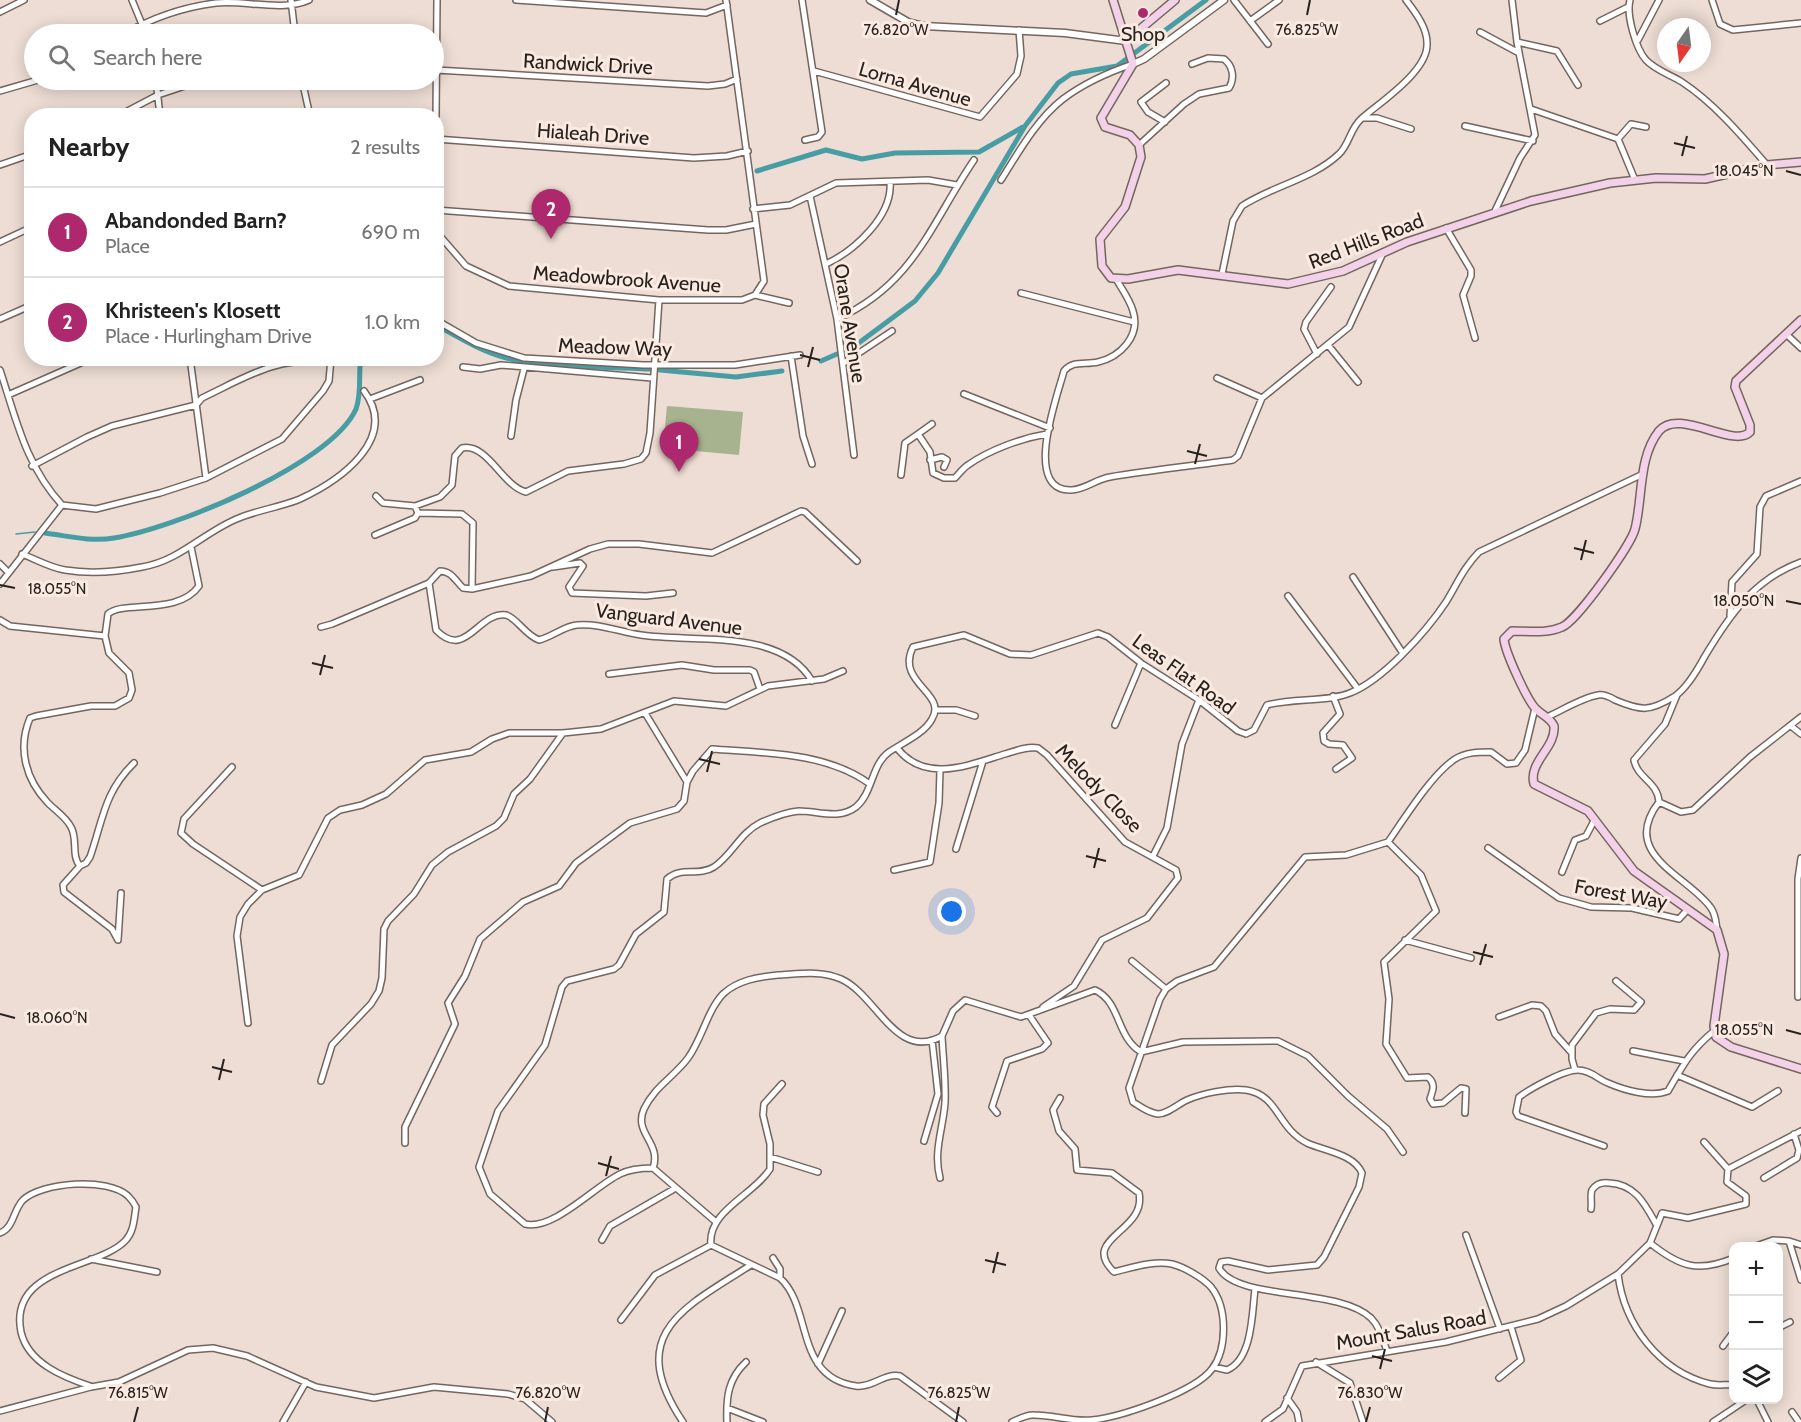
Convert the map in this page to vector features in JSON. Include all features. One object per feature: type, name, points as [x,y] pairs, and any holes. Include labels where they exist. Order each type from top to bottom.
[{"type":"main road","points":[[1113,0],[1133,64],[1101,118],[1105,127],[1130,135],[1139,145],[1141,158],[1125,207],[1100,239],[1102,266],[1111,278],[1116,279]]},
{"type":"main road","points":[[1126,42],[1174,0]]},
{"type":"main road","name":"Red Hills Road","points":[[1116,279],[1178,270],[1288,284],[1305,282],[1343,271],[1384,251],[1446,228],[1531,201],[1635,180],[1705,179],[1767,165],[1801,162]]},
{"type":"main road","points":[[1801,320],[1736,381],[1735,387],[1750,425],[1750,432],[1740,437],[1682,424],[1664,427],[1657,435],[1646,458],[1635,532],[1582,611],[1565,626],[1546,631],[1512,631],[1504,639],[1509,658],[1535,708],[1547,717],[1554,730],[1547,750],[1536,767],[1534,784],[1588,811],[1634,871],[1717,930],[1724,954],[1714,1031],[1722,1043],[1801,1069]]},
{"type":"street","points":[[0,12],[24,0]]},
{"type":"street","points":[[132,0],[143,23],[217,3],[309,0]]},
{"type":"street","points":[[437,0],[437,24]]},
{"type":"street","points":[[516,0],[706,13],[726,2],[764,281],[755,295],[789,303]]},
{"type":"street","points":[[802,0],[822,132],[818,137],[805,140]]},
{"type":"street","points":[[870,0],[908,22],[924,26],[1020,30],[1126,42]]},
{"type":"street","points":[[1001,180],[1023,146],[1061,100],[1116,70],[1144,59],[1224,0]]},
{"type":"street","points":[[1234,0],[1268,44]]},
{"type":"street","points":[[1250,21],[1279,0]]},
{"type":"street","points":[[1222,274],[1233,221],[1242,206],[1341,153],[1353,128],[1397,89],[1422,61],[1428,47],[1421,23],[1406,0]]},
{"type":"street","points":[[1495,211],[1516,166],[1535,135],[1517,42],[1512,0]]},
{"type":"street","points":[[1630,0],[1628,7],[1631,26],[1647,61],[1682,82],[1702,98],[1767,165]]},
{"type":"street","points":[[1638,40],[1659,0]]},
{"type":"street","points":[[1712,0],[1720,24],[1733,30],[1801,23]]},
{"type":"street","points":[[291,2],[294,24]]},
{"type":"street","points":[[1600,21],[1628,7]]},
{"type":"street","name":"Lorna Avenue","points":[[814,71],[980,117],[1017,74],[1021,56],[1020,30]]},
{"type":"street","points":[[1480,32],[1519,53]]},
{"type":"street","points":[[1517,42],[1557,51],[1578,85]]},
{"type":"street","points":[[1139,145],[1199,94],[1229,88],[1232,84],[1232,73],[1224,59],[1208,58],[1192,64]]},
{"type":"street","name":"Randwick Drive","points":[[444,70],[708,86],[725,84],[737,79]]},
{"type":"street","points":[[1165,122],[1149,112],[1141,102],[1166,83]]},
{"type":"street","points":[[0,91],[24,84]]},
{"type":"street","points":[[157,90],[159,108]]},
{"type":"street","points":[[133,108],[173,90]]},
{"type":"street","points":[[304,90],[308,108]]},
{"type":"street","points":[[436,90],[436,108]]},
{"type":"street","points":[[1531,110],[1618,139],[1635,180]]},
{"type":"street","points":[[1362,118],[1377,118],[1411,129]]},
{"type":"street","points":[[1618,139],[1631,124],[1646,127]]},
{"type":"street","points":[[1465,126],[1533,141]]},
{"type":"street","name":"Hialeah Drive","points":[[444,140],[694,158],[727,156],[748,151]]},
{"type":"street","points":[[0,165],[24,157]]},
{"type":"street","points":[[837,320],[885,291],[904,272],[974,160]]},
{"type":"street","points":[[753,209],[790,205],[836,183],[928,180],[957,185]]},
{"type":"street","points":[[826,264],[849,250],[877,222],[889,198],[890,182]]},
{"type":"street","name":"Orane Avenue","points":[[810,196],[837,320],[854,455]]},
{"type":"street","points":[[444,211],[708,230],[726,230],[756,224]]},
{"type":"street","points":[[1446,228],[1471,270],[1471,276],[1463,295],[1475,338]]},
{"type":"street","points":[[0,242],[24,231]]},
{"type":"street","name":"Meadowbrook Avenue","points":[[444,241],[466,266],[509,286],[659,300],[742,300],[755,295]]},
{"type":"street","points":[[1116,279],[1134,313],[1134,322],[1128,343],[1120,352],[1096,363],[1073,364],[1064,371],[1049,431],[1045,471],[1051,482],[1060,489],[1081,489],[1107,477],[1233,459],[1238,456],[1247,439],[1262,398],[1349,327],[1384,251]]},
{"type":"street","points":[[1317,354],[1305,332],[1305,326],[1331,287]]},
{"type":"street","points":[[1021,293],[1134,322]]},
{"type":"street","points":[[376,496],[383,503],[415,506],[447,492],[452,485],[455,456],[457,452],[468,447],[476,450],[514,486],[526,492],[568,471],[624,464],[642,459],[646,453],[650,433],[659,300]]},
{"type":"street","points":[[0,319],[24,308]]},
{"type":"street","name":"Meadow Way","points":[[444,325],[476,343],[524,358],[735,365],[800,355]]},
{"type":"street","points":[[844,363],[892,331]]},
{"type":"street","points":[[1786,334],[1801,348]]},
{"type":"street","points":[[1328,345],[1358,382]]},
{"type":"street","points":[[792,356],[803,436],[812,464]]},
{"type":"street","points":[[8,395],[74,366]]},
{"type":"street","points":[[191,366],[206,478]]},
{"type":"street","points":[[32,466],[112,426],[196,405],[202,398],[269,366]]},
{"type":"street","points":[[0,370],[32,466],[44,486],[62,505],[96,509],[206,478],[285,436],[324,391],[329,381],[330,366]]},
{"type":"street","points":[[463,367],[480,369],[501,366],[652,378]]},
{"type":"street","points":[[511,436],[516,400],[524,369]]},
{"type":"street","points":[[1217,378],[1262,398]]},
{"type":"street","points":[[370,399],[420,380]]},
{"type":"street","points":[[22,554],[63,570],[99,572],[144,567],[173,558],[237,518],[300,499],[353,465],[362,456],[373,438],[370,399],[364,391]]},
{"type":"street","points":[[964,394],[1049,431]]},
{"type":"street","points":[[901,476],[905,443],[932,424]]},
{"type":"street","points":[[918,434],[930,452],[933,473],[944,478],[955,478],[967,465],[982,457],[1049,431]]},
{"type":"street","points":[[930,460],[937,457],[945,458],[944,467]]},
{"type":"street","name":"Leas Flat Road","points":[[935,710],[932,699],[910,672],[908,664],[913,647],[964,635],[1010,654],[1044,653],[1089,634],[1098,633],[1108,637],[1141,663],[1199,700],[1232,727],[1246,734],[1254,730],[1267,705],[1333,696],[1358,689],[1374,680],[1429,625],[1466,566],[1479,552],[1643,474]]},
{"type":"street","points":[[1730,616],[1732,582],[1757,554],[1760,507],[1766,496],[1801,481]]},
{"type":"street","points":[[0,584],[62,505]]},
{"type":"street","points":[[415,506],[418,513]]},
{"type":"street","points":[[321,627],[429,584],[440,571],[450,573],[463,588],[472,589],[531,576],[590,549],[621,543],[712,554],[801,511],[806,512],[857,561]]},
{"type":"street","points":[[375,535],[415,518],[418,513]]},
{"type":"street","points":[[418,513],[462,514],[470,519],[473,528],[472,589]]},
{"type":"street","points":[[80,866],[76,861],[72,829],[39,794],[29,777],[24,752],[30,718],[91,706],[116,706],[129,698],[132,690],[129,673],[109,653],[105,636],[108,614],[113,610],[162,606],[197,589],[199,577],[191,548]]},
{"type":"street","points":[[1717,930],[1711,908],[1667,870],[1652,850],[1647,831],[1649,819],[1659,802],[1656,789],[1637,770],[1634,760],[1665,724],[1677,695],[1699,667],[1730,616],[1752,590],[1786,568],[1801,562]]},
{"type":"street","points":[[0,564],[8,572]]},
{"type":"street","points":[[548,568],[571,564],[583,566],[568,587],[572,593],[646,596],[673,593]]},
{"type":"street","points":[[1353,577],[1402,652]]},
{"type":"street","name":"Vanguard Avenue","points":[[429,584],[436,630],[446,639],[459,640],[487,621],[502,615],[509,616],[523,632],[539,640],[573,625],[584,624],[640,635],[741,641],[791,658],[812,681]]},
{"type":"street","points":[[1288,596],[1358,689]]},
{"type":"street","points":[[0,620],[10,626],[105,636]]},
{"type":"street","points":[[1115,725],[1141,663]]},
{"type":"street","points":[[609,674],[682,665],[714,670],[750,670],[754,672],[760,689]]},
{"type":"street","points":[[248,1023],[237,936],[243,911],[262,890],[299,875],[328,818],[340,810],[362,805],[386,794],[425,760],[471,752],[501,734],[563,733],[601,729],[674,701],[726,706],[760,689],[782,682],[812,681],[843,671]]},
{"type":"street","points":[[1547,717],[1598,695],[1607,696],[1640,709],[1653,707],[1677,695]]},
{"type":"street","points":[[1333,696],[1340,714],[1323,733],[1324,741],[1329,744],[1343,745],[1352,758],[1336,770]]},
{"type":"street","points":[[1153,856],[1167,828],[1182,744],[1199,700]]},
{"type":"street","points":[[1387,1352],[1378,1327],[1370,1317],[1357,1310],[1321,1298],[1255,1289],[1222,1273],[1219,1268],[1221,1262],[1228,1261],[1268,1270],[1317,1265],[1324,1257],[1359,1187],[1362,1173],[1360,1167],[1352,1160],[1305,1142],[1289,1131],[1271,1102],[1246,1090],[1216,1092],[1189,1099],[1162,1113],[1144,1110],[1133,1102],[1129,1088],[1160,999],[1166,989],[1177,981],[1214,967],[1305,857],[1346,855],[1388,842],[1414,802],[1454,759],[1465,754],[1491,752],[1507,764],[1516,764],[1525,750],[1535,708]]},
{"type":"street","points":[[716,1222],[674,1189],[652,1168],[631,1170],[619,1175],[550,1220],[532,1226],[517,1219],[490,1194],[479,1167],[498,1112],[545,1045],[562,987],[567,981],[605,973],[619,965],[636,934],[664,912],[667,879],[677,871],[700,872],[714,867],[730,853],[749,829],[761,823],[798,811],[826,815],[855,808],[863,800],[886,755],[930,723],[935,710],[956,710],[975,716]]},
{"type":"street","points":[[645,713],[687,782]]},
{"type":"street","points":[[1659,802],[1681,813],[1693,810],[1750,757],[1801,717]]},
{"type":"street","points":[[1791,726],[1801,734]]},
{"type":"street","points":[[321,1081],[326,1058],[332,1045],[379,992],[382,978],[384,929],[388,921],[414,894],[432,865],[448,852],[496,826],[504,818],[514,794],[530,779],[563,733]]},
{"type":"street","name":"Melody Close","points":[[897,748],[917,766],[940,770],[983,761],[1018,750],[1038,748],[1047,755],[1072,786],[1125,842],[1176,870],[1178,878],[1147,918],[1102,940],[1074,986],[1039,1010]]},
{"type":"street","points":[[405,1143],[405,1127],[455,1024],[448,1003],[465,976],[480,939],[523,902],[559,885],[576,863],[630,823],[677,809],[684,801],[687,782],[697,765],[712,749],[801,757],[856,774],[870,784]]},
{"type":"street","points":[[956,849],[983,761]]},
{"type":"street","points":[[122,893],[118,940],[112,929],[64,892],[63,885],[90,857],[104,807],[113,789],[134,763]]},
{"type":"street","points":[[232,766],[184,819],[181,833],[193,844],[262,890]]},
{"type":"street","points":[[894,870],[930,862],[939,803],[940,770]]},
{"type":"street","points":[[1562,872],[1575,840],[1586,836],[1594,819]]},
{"type":"street","points":[[1388,842],[1421,875],[1435,904],[1434,914],[1384,962],[1389,999],[1386,1044],[1407,1078],[1428,1077],[1432,1081],[1434,1089],[1430,1099],[1433,1104],[1443,1103],[1461,1088],[1466,1089],[1465,1113]]},
{"type":"street","name":"Forest Way","points":[[1488,848],[1567,901],[1592,907],[1632,908],[1679,919],[1689,909]]},
{"type":"street","points":[[1798,997],[1800,973],[1798,879],[1801,858]]},
{"type":"street","points":[[1405,940],[1471,958]]},
{"type":"street","points":[[1132,962],[1166,989]]},
{"type":"street","points":[[652,1168],[655,1151],[641,1123],[644,1109],[663,1081],[688,1058],[716,1003],[736,985],[751,979],[823,973],[840,978],[860,989],[891,1028],[908,1040],[919,1042],[942,1036]]},
{"type":"street","points":[[1575,1070],[1571,1052],[1574,1038],[1596,1013],[1610,1009],[1634,1010],[1641,1002],[1638,997],[1616,981]]},
{"type":"street","points":[[940,1178],[936,1165],[945,1103],[942,1036],[953,1011],[965,1000],[996,1008],[1015,1017],[1029,1015],[1095,990],[1113,1004],[1120,1028],[1134,1048],[1141,1052],[1183,1042],[1278,1041],[1308,1056],[1348,1096],[1387,1129],[1403,1152]]},
{"type":"street","points":[[1499,1017],[1532,1005],[1541,1006],[1546,1011],[1555,1034],[1571,1052]]},
{"type":"street","points":[[997,1113],[992,1107],[1006,1061],[1042,1049],[1048,1043],[1029,1015]]},
{"type":"street","points":[[1604,1146],[1518,1116],[1516,1112],[1519,1097],[1532,1087],[1575,1070],[1586,1071],[1617,1086],[1656,1093],[1668,1091],[1683,1061],[1695,1046],[1714,1031]]},
{"type":"street","points":[[924,1141],[938,1094],[932,1040]]},
{"type":"street","points":[[1633,1051],[1683,1061]]},
{"type":"street","points":[[1677,1076],[1752,1107],[1778,1091]]},
{"type":"street","points":[[711,1245],[710,1237],[716,1222],[767,1174],[770,1144],[763,1115],[764,1104],[782,1084]]},
{"type":"street","points":[[1012,1422],[1032,1414],[1064,1420],[1092,1420],[1124,1413],[1203,1381],[1214,1367],[1220,1353],[1223,1328],[1219,1306],[1211,1288],[1195,1275],[1172,1264],[1151,1264],[1114,1272],[1105,1264],[1103,1253],[1108,1242],[1137,1216],[1141,1204],[1139,1193],[1112,1173],[1077,1170],[1075,1149],[1055,1124],[1053,1110],[1060,1098]]},
{"type":"street","points":[[1728,1169],[1801,1131]]},
{"type":"street","points":[[1764,1178],[1797,1158],[1799,1150],[1794,1134]]},
{"type":"street","points":[[1704,1142],[1728,1169]]},
{"type":"street","points":[[770,1157],[818,1172]]},
{"type":"street","points":[[1728,1169],[1726,1180],[1746,1196],[1746,1204],[1688,1218],[1664,1212],[1656,1224],[1650,1243],[1676,1261],[1693,1267],[1711,1267],[1729,1260]]},
{"type":"street","points":[[1591,1209],[1591,1192],[1594,1187],[1605,1182],[1616,1184],[1633,1190],[1656,1224]]},
{"type":"street","points":[[0,1233],[6,1231],[21,1202],[35,1191],[69,1184],[109,1187],[129,1196],[136,1207],[131,1233],[116,1248],[62,1269],[42,1282],[26,1299],[19,1319],[22,1338],[36,1357],[60,1376],[91,1387]]},
{"type":"street","points":[[602,1240],[610,1226],[674,1189]]},
{"type":"street","points":[[1466,1235],[1500,1329]]},
{"type":"street","points":[[1789,1241],[1801,1281]]},
{"type":"street","points":[[1767,1242],[1789,1241],[1801,1245]]},
{"type":"street","name":"Mount Salus Road","points":[[1265,1422],[1282,1409],[1298,1370],[1316,1362],[1446,1342],[1538,1319],[1566,1306],[1618,1274],[1650,1243]]},
{"type":"street","points":[[711,1245],[780,1278],[789,1286],[810,1352],[818,1364],[841,1382],[864,1387],[893,1375],[900,1376],[963,1422]]},
{"type":"street","points":[[621,1320],[655,1275],[711,1245]]},
{"type":"street","points":[[773,1258],[780,1269],[780,1278]]},
{"type":"street","points":[[89,1259],[157,1272]]},
{"type":"street","points":[[683,1422],[668,1399],[657,1366],[658,1350],[663,1338],[689,1305],[750,1264]]},
{"type":"street","points":[[1618,1274],[1633,1322],[1648,1348],[1678,1371],[1712,1385],[1729,1385]]},
{"type":"street","points":[[1214,1367],[1227,1370],[1238,1362],[1250,1328],[1255,1289]]},
{"type":"street","points":[[818,1364],[842,1311]]},
{"type":"street","points":[[1783,1326],[1790,1322]]},
{"type":"street","points":[[1499,1378],[1521,1360],[1511,1327]]},
{"type":"street","points":[[1723,1346],[1729,1338]]},
{"type":"street","points":[[0,1411],[119,1382],[188,1350],[213,1348],[247,1356],[316,1387],[374,1398],[434,1387],[508,1394],[525,1399],[552,1422]]},
{"type":"street","points":[[727,1422],[732,1380],[746,1362]]},
{"type":"street","points":[[1316,1362],[1350,1383],[1363,1422]]},
{"type":"street","points":[[283,1422],[306,1382]]},
{"type":"street","points":[[1287,1398],[1297,1412],[1299,1422]]},
{"type":"street","points":[[1713,1422],[1740,1404]]},
{"type":"street","points":[[1759,1404],[1768,1422]]},
{"type":"street","points":[[727,1408],[763,1422]]},
{"type":"street","points":[[1792,1412],[1799,1422]]},
{"type":"green space","points":[[667,406],[743,412],[739,455],[663,448]]},
{"type":"waterway","points":[[848,351],[915,301],[938,273],[1025,126],[1058,83],[1071,74],[1117,66],[1206,0]]},
{"type":"waterway","points":[[757,171],[826,150],[862,159],[895,153],[979,152],[1023,127]]},
{"type":"waterway","points":[[444,329],[485,351],[520,361],[537,364],[649,369]]},
{"type":"waterway","points":[[821,361],[837,354]]},
{"type":"waterway","points":[[45,533],[97,539],[140,532],[209,508],[284,472],[316,452],[341,430],[356,409],[360,366]]},
{"type":"waterway","points":[[660,370],[736,377],[782,371]]},
{"type":"waterway","points":[[16,534],[35,532]]},
{"type":"place","name":"Shop","points":[[1143,13]]},
{"type":"place","name":"Khristeen's Klosett","points":[[551,239]]},
{"type":"place","name":"Abandonded Barn?","points":[[679,472]]}]
